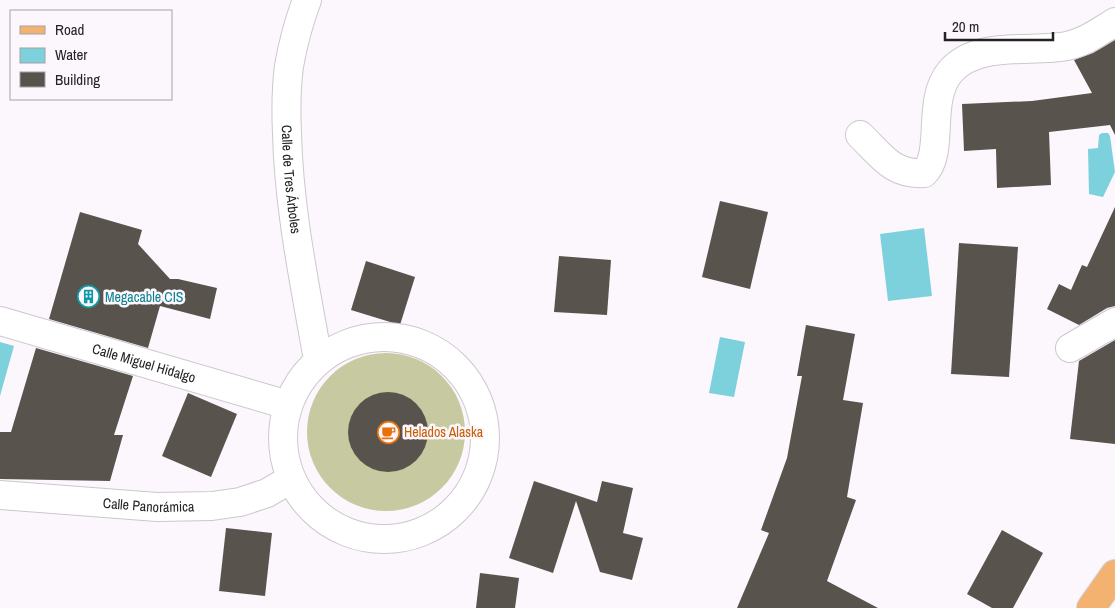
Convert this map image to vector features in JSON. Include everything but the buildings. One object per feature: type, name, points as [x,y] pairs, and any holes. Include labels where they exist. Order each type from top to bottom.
[{"type":"main road","points":[[1091,608],[1115,574]]},
{"type":"street","name":"Calle de Tres Árboles","points":[[298,2],[289,66],[286,108],[288,164],[292,211],[318,360]]},
{"type":"street","points":[[860,135],[898,170],[910,174],[924,173],[930,167],[934,154],[936,112],[940,90],[950,72],[963,60],[979,54],[1066,46],[1083,42],[1115,22]]},
{"type":"street","name":"Calle Miguel Hidalgo","points":[[0,321],[288,405]]},
{"type":"street","points":[[1070,348],[1115,322]]},
{"type":"street","points":[[400,336],[421,342],[440,352],[461,371],[477,396],[485,424],[485,453],[476,481],[460,505],[438,524],[412,536],[383,540],[354,536],[328,523],[306,504],[291,479],[285,461],[282,443],[283,424],[288,405],[300,380],[318,360],[336,348],[356,339],[400,336]]},
{"type":"street","name":"Calle Panorámica","points":[[0,495],[157,507],[212,506],[240,502],[267,493],[291,479]]},
{"type":"green space","points":[[386,353],[416,359],[442,376],[459,402],[465,432],[459,462],[442,488],[416,505],[386,511],[356,505],[330,488],[313,462],[307,432],[313,402],[330,376],[356,359]]},
{"type":"water","points":[[1108,133],[1110,136],[1115,172],[1103,197],[1089,194],[1088,149],[1098,148],[1099,135]]},
{"type":"water","points":[[924,228],[932,296],[888,301],[880,234]]},
{"type":"water","points":[[720,337],[745,342],[734,397],[709,393]]},
{"type":"water","points":[[0,342],[14,346],[0,396]]},
{"type":"place","name":"Megacable CIS","points":[[89,297]]},
{"type":"place","name":"Helados Alaska","points":[[388,432]]}]
